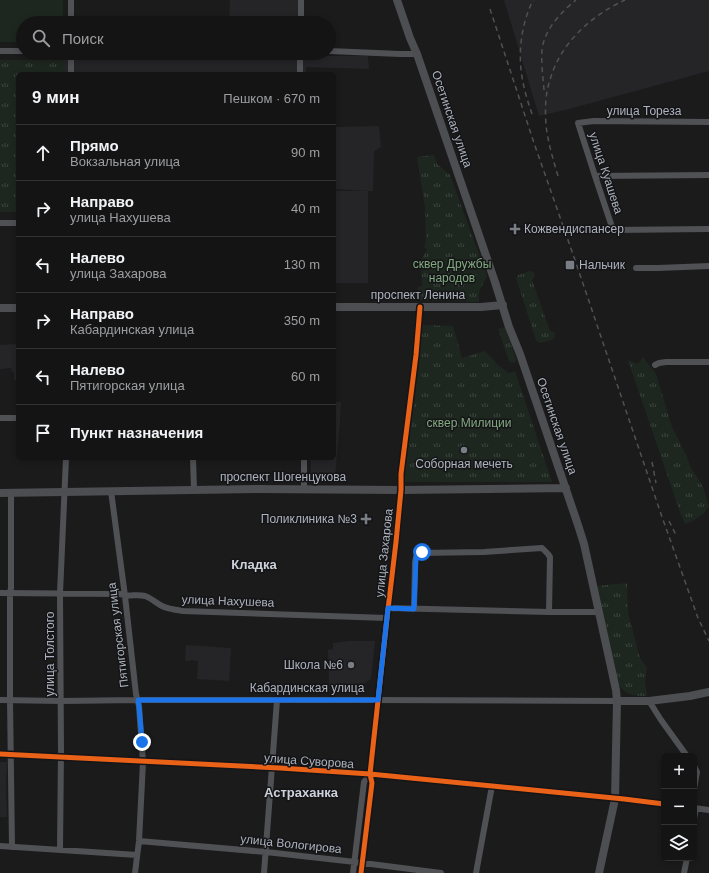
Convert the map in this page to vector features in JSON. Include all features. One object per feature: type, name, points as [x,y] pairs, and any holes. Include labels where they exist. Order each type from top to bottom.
[{"type":"main road","name":"Осетинская улица","points":[[397,0],[494,277],[509,327],[520,354],[584,544],[616,690],[617,701],[615,799],[599,873]]},
{"type":"main road","name":"проспект Ленина","points":[[336,307],[480,307],[503,305]]},
{"type":"main road","points":[[0,308],[16,308]]},
{"type":"main road","name":"проспект Шогенцукова","points":[[0,493],[304,489],[401,490],[566,488]]},
{"type":"main road","name":"Кабардинская улица","points":[[617,701],[636,702],[690,696],[709,692]]},
{"type":"street","points":[[71,0],[71,16]]},
{"type":"street","points":[[301,0],[301,16]]},
{"type":"street","points":[[0,51],[16,51]]},
{"type":"street","points":[[336,51],[417,54]]},
{"type":"street","points":[[71,60],[71,72]]},
{"type":"street","points":[[300,60],[300,72]]},
{"type":"street","name":"улица Тореза","points":[[578,123],[594,121],[709,122]]},
{"type":"street","name":"улица Куашева","points":[[578,123],[613,230],[709,229]]},
{"type":"street","points":[[595,176],[709,175]]},
{"type":"street","points":[[0,223],[16,223]]},
{"type":"street","points":[[636,268],[709,266]]},
{"type":"street","name":"улица Захарова","points":[[361,873],[372,783],[370,774],[420,307]]},
{"type":"street","points":[[655,365],[666,362],[709,362]]},
{"type":"street","points":[[0,418],[16,418]]},
{"type":"street","name":"улица Толстого","points":[[60,850],[60,593],[66,460]]},
{"type":"street","points":[[193,460],[194,490]]},
{"type":"street","points":[[304,460],[304,489]]},
{"type":"street","name":"Пятигорская улица","points":[[111,491],[125,596],[135,689],[139,706],[143,762],[135,873]]},
{"type":"street","points":[[11,493],[10,700],[12,847]]},
{"type":"street","points":[[414,609],[415,562],[419,553],[484,552],[542,548],[550,557],[549,612]]},
{"type":"street","name":"улица Нахушева","points":[[0,593],[120,594],[125,596],[146,596],[161,606],[183,611],[387,618]]},
{"type":"street","points":[[388,608],[598,612]]},
{"type":"street","name":"Кабардинская улица","points":[[0,700],[617,701]]},
{"type":"street","points":[[264,873],[277,700]]},
{"type":"street","points":[[649,700],[660,720],[685,753]]},
{"type":"street","name":"улица Суворова","points":[[0,754],[370,774],[661,804]]},
{"type":"street","name":"улица Захарова","points":[[353,873],[364,782],[370,774]]},
{"type":"street","points":[[476,873],[492,786]]},
{"type":"street","points":[[697,808],[709,810]]},
{"type":"street","name":"улица Вологирова","points":[[138,841],[266,852],[441,873]]},
{"type":"street","points":[[0,846],[137,856]]},
{"type":"street","points":[[684,873],[686,861]]},
{"type":"shaded area","points":[[230,0],[298,0],[298,16],[229,16]]},
{"type":"shaded area","points":[[504,0],[709,0],[709,71],[539,116]]},
{"type":"shaded area","points":[[336,56],[368,56],[369,69],[306,67],[306,72],[64,72],[64,60],[336,60]]},
{"type":"shaded area","points":[[379,126],[381,147],[374,151],[373,191],[336,189],[336,127]]},
{"type":"shaded area","points":[[336,191],[368,191],[368,283],[336,283]]},
{"type":"shaded area","points":[[16,344],[16,380],[14,380],[14,372],[12,372],[11,368],[0,369],[0,345]]},
{"type":"shaded area","points":[[336,402],[341,402],[335,477],[311,477],[311,460],[336,460]]},
{"type":"shaded area","name":"Школа №6","points":[[349,641],[375,641],[371,679],[365,683],[329,686],[328,650],[333,649],[333,643]]},
{"type":"shaded area","points":[[186,645],[231,648],[229,681],[197,679],[198,661],[185,661]]},
{"type":"shaded area","points":[[0,762],[7,762],[7,817],[0,817]]},
{"type":"green space","points":[[0,0],[63,0],[63,16],[16,16],[16,42],[0,42]]},
{"type":"green space","points":[[0,60],[64,60],[64,72],[16,72],[16,212],[0,212]]},
{"type":"green space","name":"сквер Дружбы народов","points":[[434,155],[437,164],[450,175],[487,276],[479,292],[479,302],[418,300],[418,287],[422,286],[421,260],[427,250],[424,247],[426,240],[425,207],[417,157]]},
{"type":"green space","points":[[530,271],[534,273],[535,276],[532,280],[550,331],[554,332],[555,335],[551,340],[541,343],[536,340],[516,279],[518,275]]},
{"type":"green space","name":"сквер Милиции","points":[[421,325],[453,326],[462,358],[485,351],[499,366],[509,373],[515,371],[552,482],[402,482]]},
{"type":"green space","points":[[505,327],[516,359],[514,363],[509,361],[498,329]]},
{"type":"green space","points":[[643,357],[656,374],[672,427],[691,468],[703,487],[709,506],[702,515],[686,524],[682,518],[628,360],[638,364]]},
{"type":"green space","points":[[627,583],[628,613],[640,658],[647,668],[645,681],[647,696],[637,696],[627,693],[618,684],[596,586]]},
{"type":"railway","points":[[532,114],[522,76],[520,54],[525,21],[533,0]]},
{"type":"railway","points":[[544,90],[542,60],[543,43],[554,22],[576,0]]},
{"type":"railway","points":[[558,176],[546,125],[546,102],[550,80],[561,54],[569,42],[589,22],[625,0]]},
{"type":"railway","points":[[490,9],[534,143],[661,514],[698,618],[709,641]]},
{"type":"railway","points":[[652,462],[656,483]]},
{"type":"railway","points":[[669,521],[677,537]]},
{"type":"cycle path","points":[[361,873],[372,783],[370,774],[420,307]]},
{"type":"cycle path","points":[[0,754],[370,774],[661,804]]},
{"type":"place","name":"Кожвендиспансер","points":[[515,229]]},
{"type":"place","name":"Нальчик","points":[[570,265]]},
{"type":"place","name":"Соборная мечеть","points":[[464,450]]},
{"type":"place","name":"Поликлиника №3","points":[[366,519]]},
{"type":"place","name":"Школа №6","points":[[351,665]]},
{"type":"district","name":"Кладка","points":[[254,564]]},
{"type":"district","name":"Астраханка","points":[[301,792]]},
{"type":"route","points":[[142,742],[138,700],[378,700],[388,608],[414,609],[415,562],[416,557],[422,552]]}]
